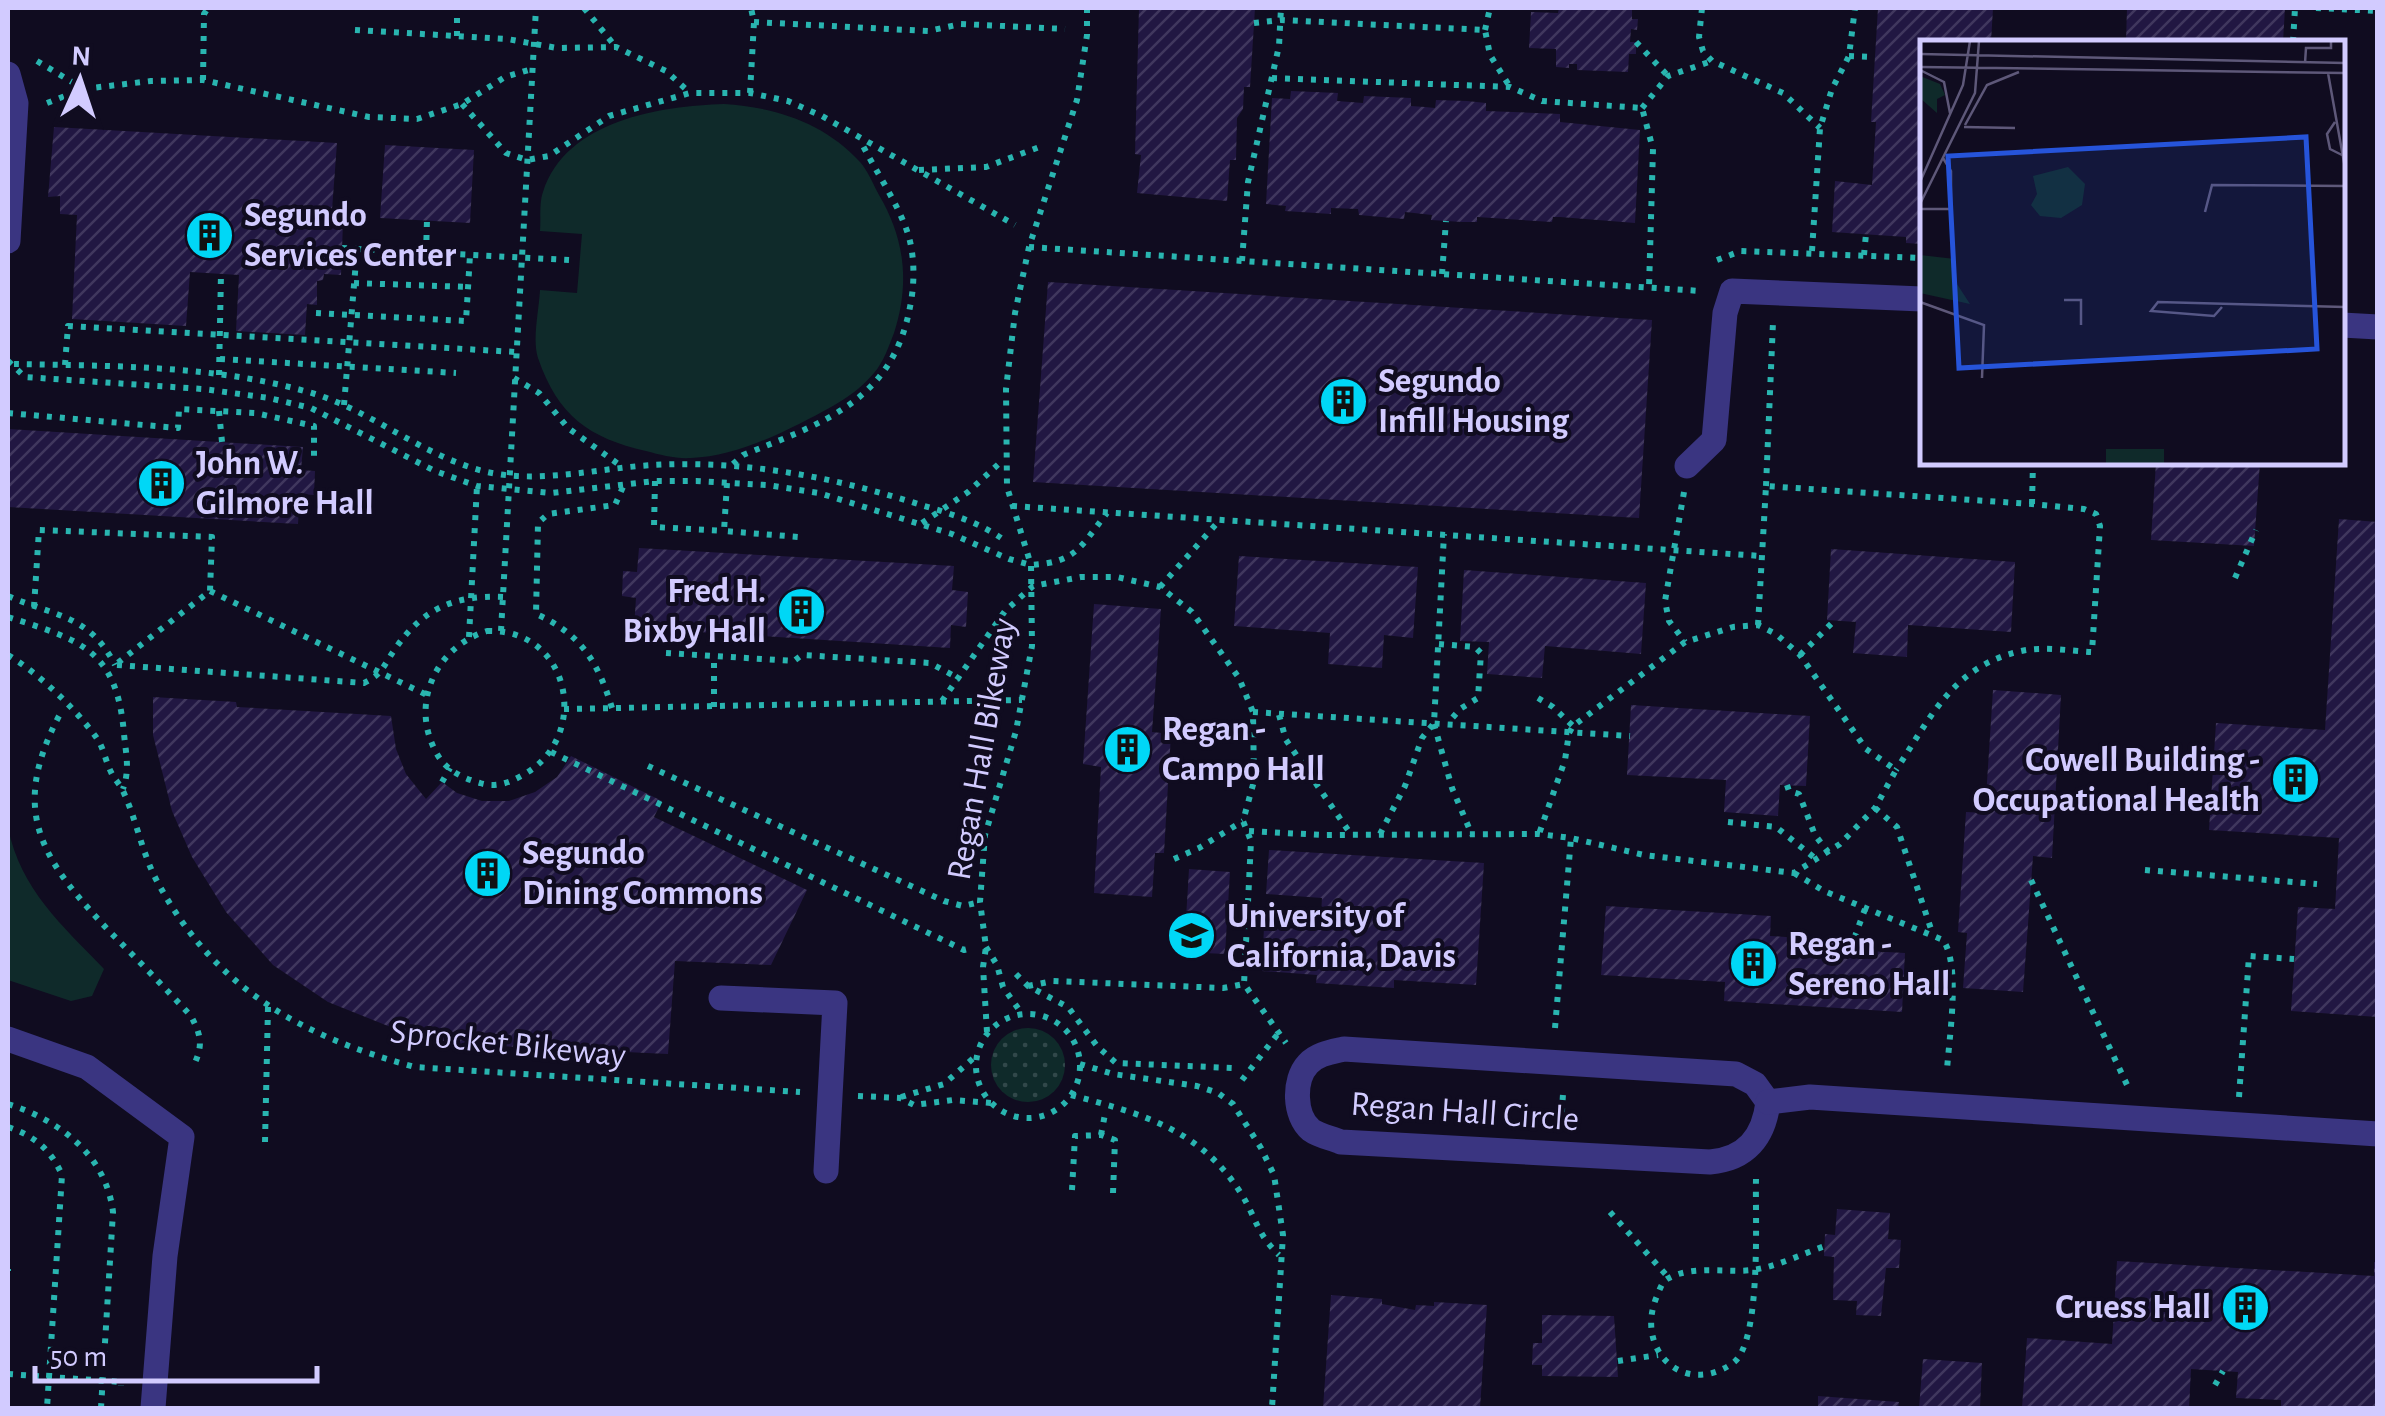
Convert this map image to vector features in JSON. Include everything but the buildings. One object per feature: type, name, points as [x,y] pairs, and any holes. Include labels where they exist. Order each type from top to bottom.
[{"type":"street","points":[[8,241],[17,67]]},
{"type":"street","points":[[1687,466],[1714,440],[1726,313],[1732,291],[1920,300]]},
{"type":"street","points":[[2345,325],[2378,327]]},
{"type":"street","points":[[721,998],[835,1003],[826,1171]]},
{"type":"street","points":[[8,1039],[87,1067],[182,1138],[165,1256],[153,1408]]},
{"type":"street","name":"Regan Hall Circle","points":[[1344,1049],[1565,1063],[1736,1074],[1755,1084],[1768,1102],[1766,1124],[1752,1144],[1732,1160],[1559,1154],[1341,1142],[1312,1131],[1298,1104],[1299,1079],[1309,1062],[1344,1049]]},
{"type":"street","points":[[1768,1102],[1810,1097],[2378,1134]]},
{"type":"path","points":[[203,80],[204,14],[208,8]]},
{"type":"path","points":[[457,8],[457,36]]},
{"type":"path","points":[[501,631],[536,8]]},
{"type":"path","points":[[584,8],[616,47],[666,70],[690,92]]},
{"type":"path","points":[[750,93],[754,22],[751,8]]},
{"type":"path","name":"Regan Hall Bikeway","points":[[986,1032],[982,968],[986,947],[980,902],[984,835],[1022,700],[1032,646],[1031,565],[1012,506],[1004,460],[1013,332],[1029,247],[1078,100],[1087,8]]},
{"type":"path","points":[[1242,261],[1248,182],[1272,78],[1281,8]]},
{"type":"path","points":[[1490,8],[1485,30],[1490,55],[1510,87]]},
{"type":"path","points":[[1702,8],[1700,36],[1703,51],[1712,61],[1783,93],[1820,128]]},
{"type":"path","points":[[1812,252],[1820,128],[1832,90],[1849,56],[1856,8]]},
{"type":"path","points":[[2285,13],[2294,8]]},
{"type":"path","points":[[2293,40],[2294,8]]},
{"type":"path","points":[[2316,8],[2378,12]]},
{"type":"path","points":[[1254,23],[1281,20],[1485,30]]},
{"type":"path","points":[[754,22],[928,31],[961,24],[1065,28]]},
{"type":"path","points":[[355,30],[582,50],[616,47]]},
{"type":"path","points":[[1636,42],[1668,76]]},
{"type":"path","points":[[1849,56],[1875,56]]},
{"type":"path","points":[[17,67],[35,60],[83,89]]},
{"type":"path","points":[[1642,108],[1668,76],[1712,61]]},
{"type":"path","points":[[16,103],[44,104],[83,89],[203,80],[369,117],[417,119],[462,104],[505,77],[532,69]]},
{"type":"path","points":[[1272,78],[1510,87],[1542,101],[1642,108]]},
{"type":"path","points":[[462,104],[506,153],[527,160],[549,156],[609,116],[690,92],[750,93],[822,116],[1015,225]]},
{"type":"path","points":[[1642,108],[1653,149],[1649,288]]},
{"type":"path","points":[[732,465],[742,455],[838,414],[883,375],[907,323],[913,265],[908,233],[860,140]]},
{"type":"path","points":[[918,170],[986,166],[1042,146]]},
{"type":"path","points":[[426,253],[427,220]]},
{"type":"path","points":[[1442,274],[1446,221]]},
{"type":"path","points":[[1864,255],[1866,234]]},
{"type":"path","points":[[1029,247],[1732,291]]},
{"type":"path","points":[[342,248],[569,260]]},
{"type":"path","points":[[344,405],[356,249]]},
{"type":"path","points":[[1711,271],[1718,260],[1740,251],[1920,258]]},
{"type":"path","points":[[316,313],[466,320],[470,255]]},
{"type":"path","points":[[219,375],[221,274]]},
{"type":"path","points":[[354,282],[469,287]]},
{"type":"path","points":[[1702,303],[1704,287]]},
{"type":"path","points":[[1758,625],[1774,312]]},
{"type":"path","points":[[65,365],[68,326],[516,352]]},
{"type":"path","points":[[220,359],[456,374]]},
{"type":"path","points":[[10,362],[219,375],[278,385],[344,405],[426,450],[488,472],[541,476],[622,467],[732,465],[829,478],[942,511],[994,532],[1004,540]]},
{"type":"path","points":[[10,362],[25,377],[203,388],[311,408],[435,471],[476,486],[551,493],[655,482],[727,483],[819,492],[922,523],[1031,565],[1054,564],[1072,556],[1107,513]]},
{"type":"path","points":[[514,378],[539,393],[568,428],[622,467]]},
{"type":"path","points":[[8,414],[178,428],[179,409],[286,418],[314,426],[314,456]]},
{"type":"path","points":[[219,411],[222,442]]},
{"type":"path","points":[[922,523],[1004,460]]},
{"type":"path","points":[[2032,504],[2034,465]]},
{"type":"path","points":[[1686,642],[1669,622],[1665,601],[1687,466]]},
{"type":"path","points":[[655,482],[654,527],[799,537]]},
{"type":"path","points":[[724,531],[727,483]]},
{"type":"path","points":[[469,636],[476,486]]},
{"type":"path","points":[[612,708],[602,675],[582,645],[554,622],[536,614],[538,523],[548,514],[615,504],[623,486]]},
{"type":"path","points":[[1766,486],[2084,508],[2096,514],[2100,526],[2092,652],[2024,650],[1982,664],[1964,675],[1943,699],[1875,808],[1840,844],[1794,873]]},
{"type":"path","points":[[1012,506],[1761,556]]},
{"type":"path","points":[[1160,586],[1220,520]]},
{"type":"path","points":[[34,608],[39,530],[212,537],[210,591],[115,665]]},
{"type":"path","points":[[2235,578],[2256,530]]},
{"type":"path","points":[[1444,534],[1434,723],[1452,788],[1472,836]]},
{"type":"path","points":[[942,701],[1005,610],[1033,586],[1081,578],[1117,578],[1160,586],[1192,612],[1239,678],[1254,712],[1254,781],[1243,820],[1174,859]]},
{"type":"path","points":[[210,591],[426,696]]},
{"type":"path","points":[[8,596],[34,608],[62,614],[89,629],[105,645],[115,665]]},
{"type":"path","points":[[115,665],[364,683],[382,674],[393,651],[432,612],[471,596],[503,597]]},
{"type":"path","name":"Sprocket Bikeway","points":[[8,617],[68,636],[107,670],[122,709],[129,771],[123,790]]},
{"type":"path","points":[[1800,656],[1836,620]]},
{"type":"path","points":[[1538,834],[1565,760],[1571,729],[1686,642],[1733,627],[1758,625],[1776,634],[1800,656],[1866,750],[1896,770]]},
{"type":"path","points":[[501,631],[536,643],[551,658],[562,684],[564,709],[551,752],[538,767],[510,783],[488,786],[463,778],[442,762],[430,741],[426,696],[436,669],[453,647],[469,636],[501,631]]},
{"type":"path","points":[[1439,644],[1475,647],[1481,653],[1478,698],[1460,708],[1448,724]]},
{"type":"path","points":[[666,652],[930,663],[960,679]]},
{"type":"path","name":"Sprocket Bikeway","points":[[8,655],[43,681],[96,736],[123,790],[138,839],[158,883],[187,928],[226,972],[268,1007],[346,1046],[416,1067],[900,1098],[944,1084],[976,1054],[986,1032]]},
{"type":"path","points":[[714,656],[714,707]]},
{"type":"path","points":[[1538,698],[1553,706],[1571,729]]},
{"type":"path","points":[[564,709],[1022,700]]},
{"type":"path","points":[[1254,712],[1571,729],[1630,736]]},
{"type":"path","points":[[1280,715],[1286,740],[1350,834]]},
{"type":"path","points":[[59,716],[44,744],[37,770],[35,806],[40,839],[71,891],[191,1016],[201,1035],[202,1048],[192,1067]]},
{"type":"path","points":[[1380,834],[1405,786],[1422,738],[1434,723]]},
{"type":"path","points":[[551,752],[968,949]]},
{"type":"path","points":[[648,766],[944,900],[962,906],[980,902]]},
{"type":"path","points":[[442,782],[450,768]]},
{"type":"path","points":[[1787,785],[1799,794],[1815,835],[1828,852]]},
{"type":"path","points":[[1875,808],[1897,827],[1932,935]]},
{"type":"path","points":[[1243,820],[1249,831],[1244,984],[1278,1035],[1309,1062]]},
{"type":"path","points":[[1728,822],[1776,827],[1816,859]]},
{"type":"path","points":[[1249,831],[1538,834],[1644,856],[1794,873],[1824,891],[1943,940],[1949,948],[1952,992],[1947,1070]]},
{"type":"path","points":[[1555,1028],[1572,838]]},
{"type":"path","points":[[2146,870],[2317,884]]},
{"type":"path","points":[[2031,880],[2129,1090]]},
{"type":"path","points":[[1850,950],[1865,908]]},
{"type":"path","points":[[986,947],[1003,987],[1022,1014]]},
{"type":"path","points":[[2239,1099],[2249,956],[2294,959]]},
{"type":"path","points":[[1016,974],[1028,986],[1068,1006],[1097,1046],[1116,1063],[1233,1068]]},
{"type":"path","points":[[1028,986],[1053,980],[1223,988],[1244,984]]},
{"type":"path","points":[[265,1142],[268,1007]]},
{"type":"path","points":[[986,1032],[1022,1014],[1039,1015],[1055,1022],[1068,1032],[1077,1047],[1080,1064],[1071,1095],[1160,1123],[1206,1149],[1243,1196],[1262,1240],[1280,1256]]},
{"type":"path","points":[[1242,1080],[1278,1035]]},
{"type":"path","points":[[976,1054],[976,1074],[992,1103]]},
{"type":"path","points":[[1559,1154],[1565,1063]]},
{"type":"path","points":[[1080,1064],[1218,1093],[1233,1104],[1274,1174],[1283,1235],[1272,1408]]},
{"type":"path","name":"Sprocket Bikeway","points":[[900,1098],[914,1105],[953,1100],[992,1103],[1014,1116],[1030,1118],[1046,1115],[1071,1095]]},
{"type":"path","points":[[8,1104],[53,1122],[77,1141],[111,1194],[102,1408]]},
{"type":"path","points":[[1101,1135],[1105,1114]]},
{"type":"path","points":[[8,1128],[37,1140],[54,1157],[62,1175],[47,1408]]},
{"type":"path","points":[[1072,1190],[1074,1136],[1101,1135],[1115,1140],[1113,1193]]},
{"type":"path","points":[[1756,1178],[1754,1270],[1750,1336],[1741,1358],[1722,1371],[1696,1376],[1674,1368],[1658,1355],[1651,1334],[1652,1308],[1662,1284],[1669,1278],[1721,1270],[1754,1270],[1825,1246]]},
{"type":"path","points":[[1610,1212],[1669,1278]]},
{"type":"path","points":[[1618,1361],[1658,1355]]},
{"type":"path","points":[[2215,1385],[2223,1371]]},
{"type":"path","points":[[8,1374],[121,1382],[120,1395]]},
{"type":"green space","points":[[724,104],[780,113],[815,127],[860,162],[895,228],[902,262],[902,297],[883,359],[866,382],[849,396],[747,447],[705,457],[674,457],[626,446],[592,431],[566,409],[546,378],[536,343],[540,290],[577,293],[582,234],[540,231],[541,201],[555,168],[572,148],[594,133],[645,114]]},
{"type":"green space","points":[[8,828],[33,888],[104,969],[92,996],[71,1001],[8,980]]},
{"type":"green space","points":[[1028,1028],[1054,1039],[1065,1065],[1054,1091],[1028,1102],[1002,1091],[991,1065],[1002,1039]]},
{"type":"place","name":"Segundo Services Center","points":[[209,235]]},
{"type":"place","name":"Segundo Infill Housing","points":[[1343,401]]},
{"type":"place","name":"John W. Gilmore Hall","points":[[161,483]]},
{"type":"place","name":"Fred H. Bixby Hall","points":[[801,611]]},
{"type":"place","name":"Regan - Campo Hall","points":[[1127,749]]},
{"type":"place","name":"Cowell Building - Occupational Health","points":[[2295,780]]},
{"type":"place","name":"Segundo Dining Commons","points":[[487,873]]},
{"type":"place","name":"University of California, Davis","points":[[1192,936]]},
{"type":"place","name":"Regan - Sereno Hall","points":[[1753,964]]},
{"type":"place","name":"Cruess Hall","points":[[2246,1307]]}]
